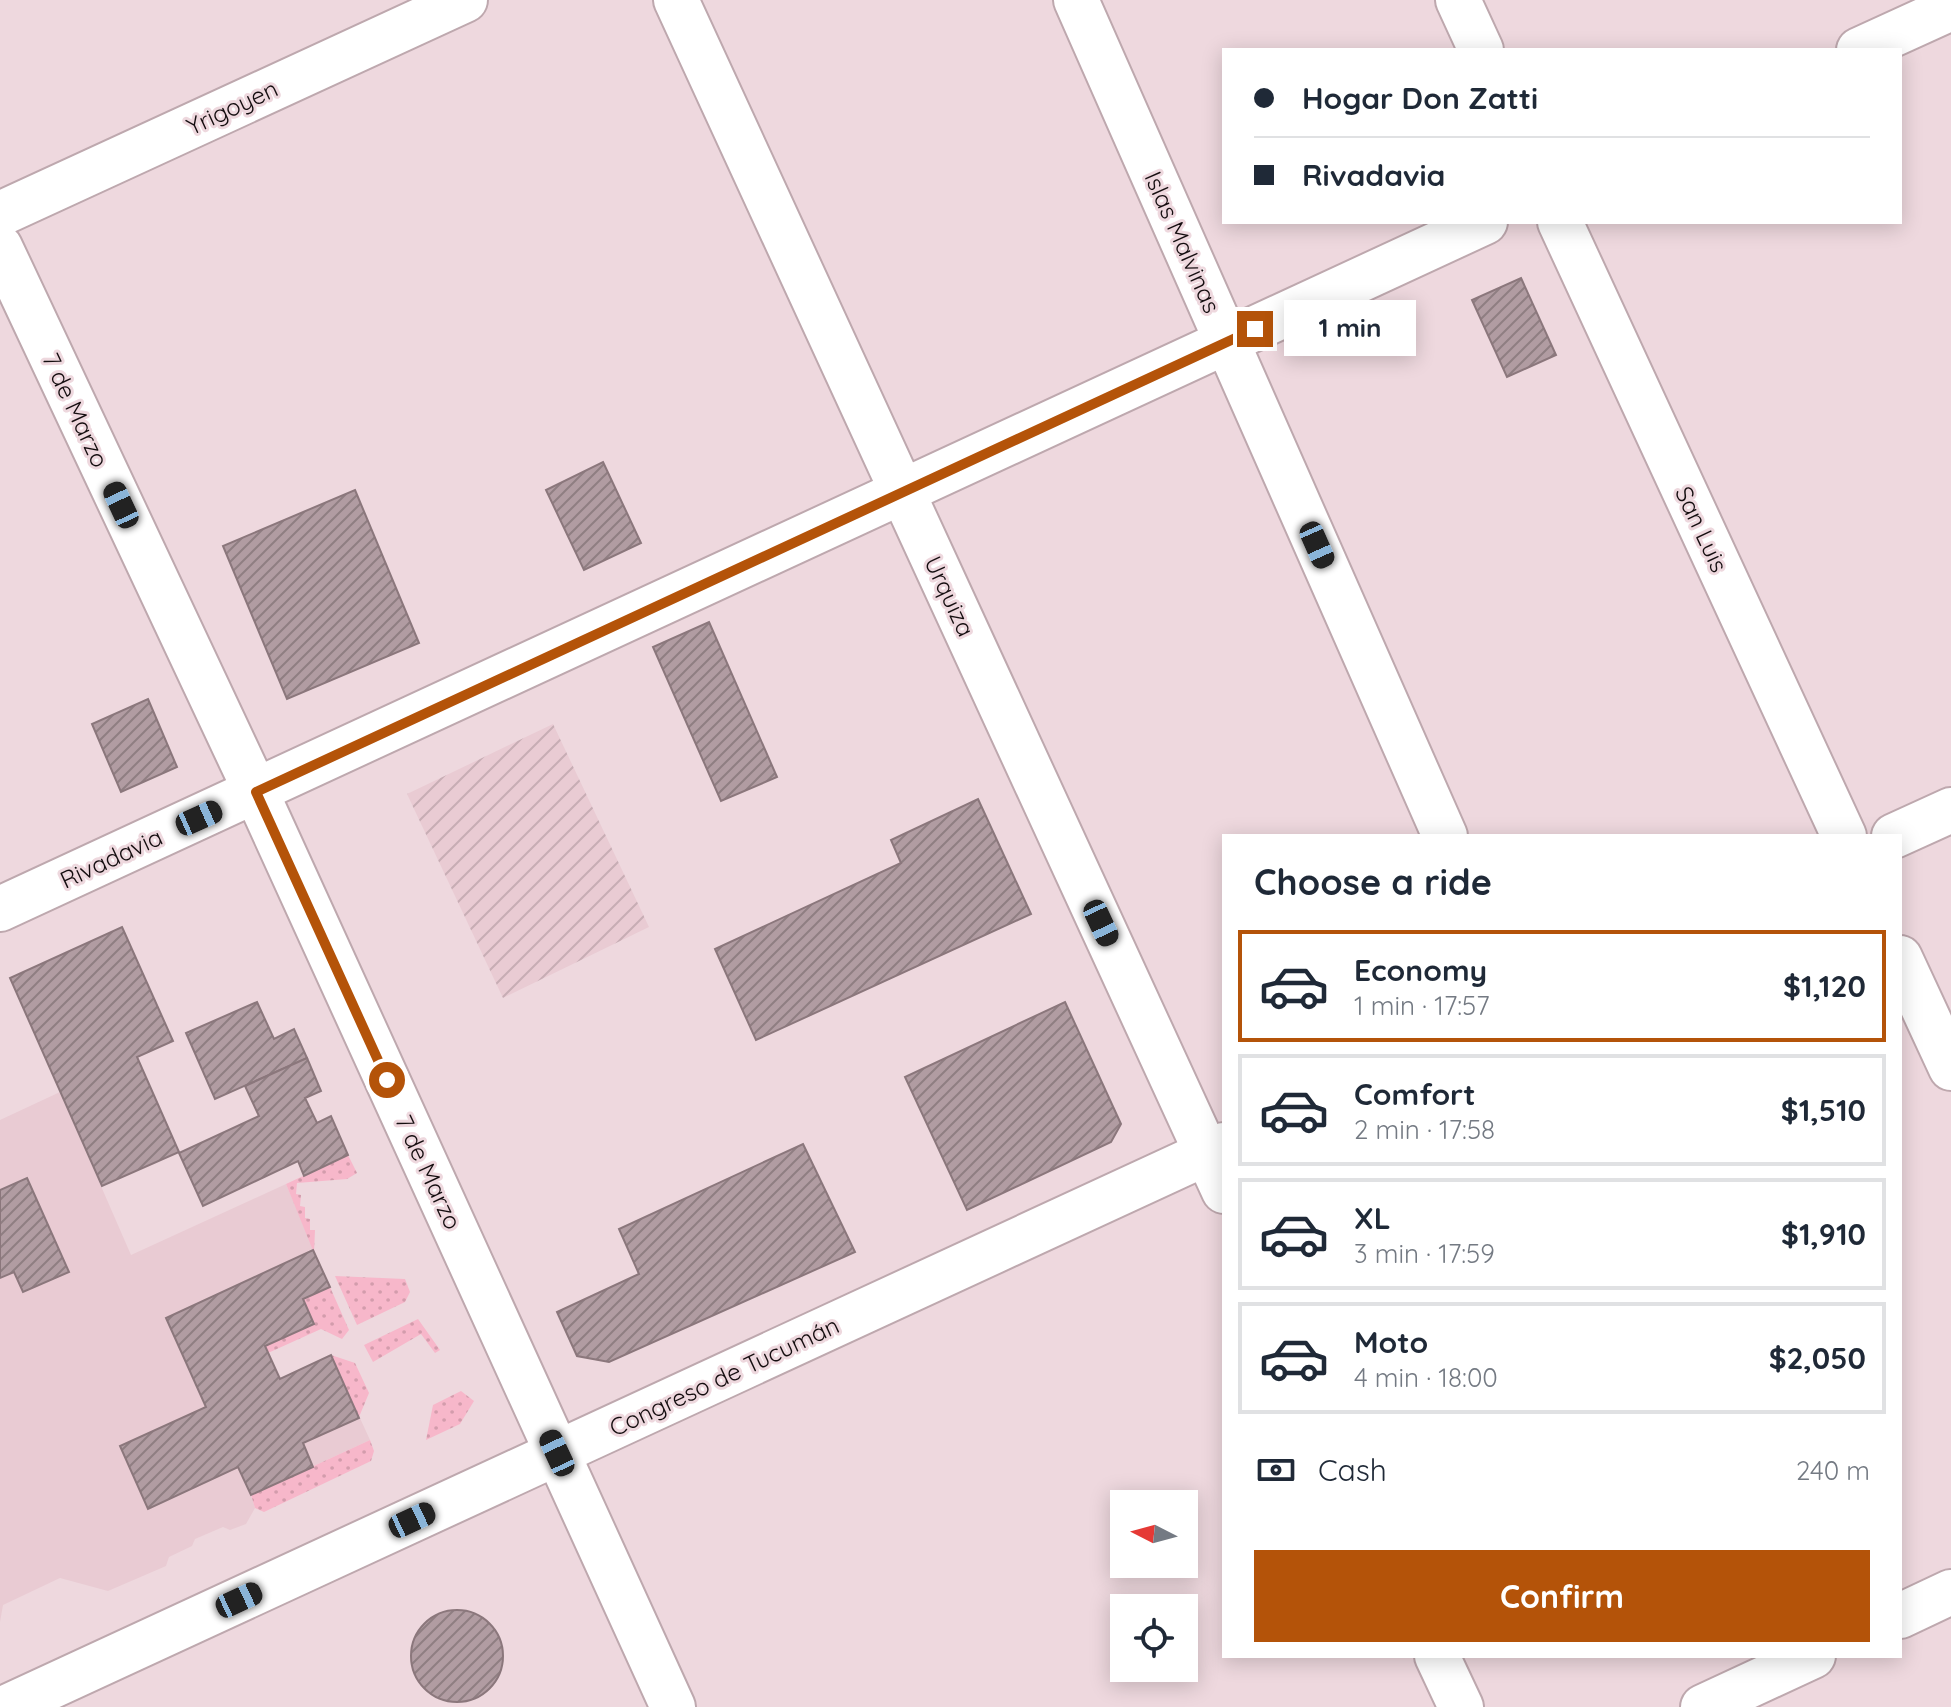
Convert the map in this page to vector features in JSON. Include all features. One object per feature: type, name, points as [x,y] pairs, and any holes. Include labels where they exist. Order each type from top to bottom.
[{"type":"street","name":"Yrigoyen","points":[[0,214],[465,0]]},
{"type":"street","name":"Urquiza","points":[[676,0],[902,492],[1218,1163]]},
{"type":"street","name":"Islas Malvinas","points":[[1076,0],[1444,834]]},
{"type":"street","points":[[1458,0],[1480,48]]},
{"type":"street","points":[[1863,48],[1951,8]]},
{"type":"street","name":"Rivadavia","points":[[0,909],[1481,224]]},
{"type":"street","name":"San Luis","points":[[1561,224],[1843,834]]},
{"type":"street","name":"7 de Marzo","points":[[0,247],[256,792],[673,1707]]},
{"type":"street","points":[[1898,834],[1951,810]]},
{"type":"street","points":[[1902,962],[1951,1068]]},
{"type":"street","name":"Congreso de Tucumán","points":[[7,1707],[557,1453],[1218,1163]]},
{"type":"street","points":[[1902,1615],[1951,1592]]},
{"type":"street","points":[[1438,1658],[1461,1707]]},
{"type":"street","points":[[1703,1707],[1809,1658]]},
{"type":"shaded area","points":[[553,724],[649,927],[503,998],[407,794]]},
{"type":"shaded area","points":[[60,1092],[131,1255],[286,1184],[330,1287],[303,1299],[314,1324],[265,1346],[281,1379],[331,1355],[370,1440],[251,1495],[255,1508],[246,1524],[230,1530],[223,1527],[195,1539],[192,1546],[169,1557],[166,1566],[108,1591],[60,1578],[3,1605],[0,1622],[0,1120]]},
{"type":"shaded area","points":[[348,1155],[357,1173],[347,1179],[297,1183],[296,1194],[301,1195],[300,1206],[305,1207],[305,1218],[310,1219],[310,1230],[315,1230],[314,1253],[286,1184]]},
{"type":"shaded area","points":[[335,1276],[405,1279],[410,1292],[405,1302],[357,1325]]},
{"type":"shaded area","points":[[330,1287],[349,1330],[342,1339],[321,1329],[268,1353],[265,1346],[314,1324],[303,1299]]},
{"type":"shaded area","points":[[418,1319],[440,1350],[435,1353],[421,1334],[373,1362],[364,1345]]},
{"type":"shaded area","points":[[331,1355],[355,1363],[369,1393],[359,1417]]},
{"type":"shaded area","points":[[461,1391],[474,1401],[460,1424],[426,1440],[433,1405]]},
{"type":"shaded area","points":[[370,1440],[374,1451],[371,1461],[264,1512],[255,1508],[251,1495]]},
{"type":"building","points":[[1521,278],[1556,355],[1507,377],[1472,300]]},
{"type":"building","points":[[603,462],[641,543],[584,570],[546,490]]},
{"type":"building","points":[[355,490],[419,643],[287,699],[223,546]]},
{"type":"building","points":[[709,622],[777,777],[721,801],[653,647]]},
{"type":"building","points":[[148,699],[177,767],[121,792],[92,724]]},
{"type":"building","points":[[978,799],[1031,914],[756,1040],[715,949],[901,863],[891,840]]},
{"type":"building","points":[[122,927],[173,1041],[137,1057],[179,1152],[102,1186],[10,978]]},
{"type":"building","points":[[257,1002],[274,1039],[294,1029],[307,1058],[215,1099],[186,1033]]},
{"type":"building","points":[[1065,1002],[1121,1124],[1111,1142],[967,1210],[905,1077]]},
{"type":"building","points":[[307,1058],[321,1091],[305,1098],[317,1123],[331,1116],[348,1155],[304,1176],[298,1161],[203,1206],[179,1153],[259,1116],[245,1086]]},
{"type":"building","points":[[803,1144],[855,1252],[609,1362],[577,1356],[557,1312],[639,1274],[619,1229]]},
{"type":"building","points":[[27,1178],[69,1272],[23,1292],[14,1272],[0,1278],[0,1190]]},
{"type":"building","points":[[313,1250],[330,1287],[303,1299],[314,1324],[265,1346],[280,1379],[331,1355],[359,1418],[303,1443],[313,1467],[251,1495],[238,1467],[148,1509],[120,1446],[206,1407],[166,1318]]},
{"type":"building","points":[[457,1610],[474,1614],[489,1624],[499,1639],[503,1656],[499,1673],[489,1688],[474,1698],[457,1702],[440,1698],[425,1688],[415,1673],[411,1656],[415,1639],[425,1624],[440,1614]]},
{"type":"route","points":[[387,1080],[256,792],[1255,329]]}]
